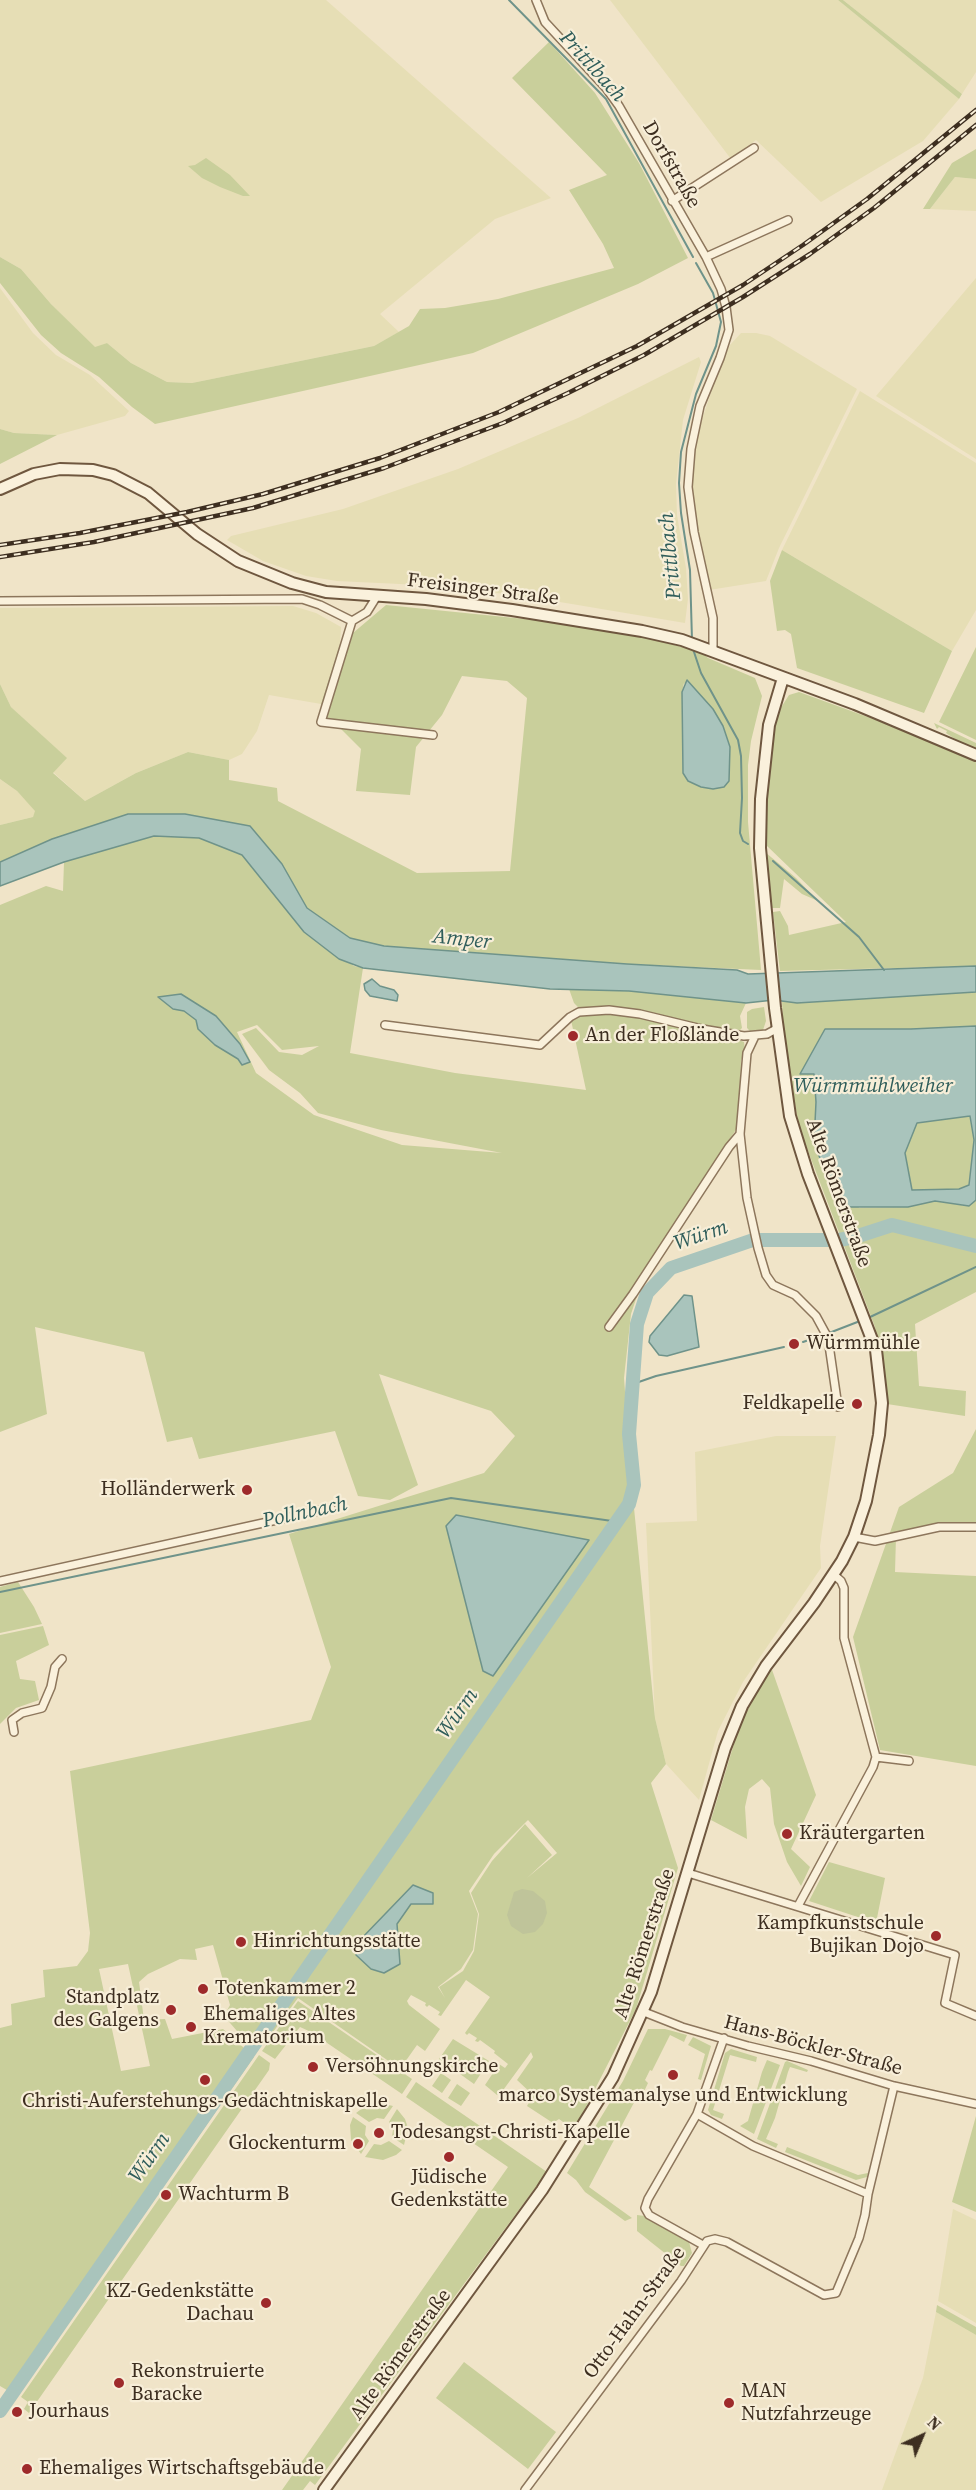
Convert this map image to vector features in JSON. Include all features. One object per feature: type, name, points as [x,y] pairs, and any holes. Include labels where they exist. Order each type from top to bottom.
[{"type":"main road","name":"Freisinger Straße","points":[[0,489],[34,474],[60,469],[84,469],[113,475],[148,493],[219,549],[262,573],[326,592],[426,599],[512,610],[642,631],[693,643],[897,720],[976,755]]},
{"type":"main road","name":"Alte Römerstraße","points":[[324,2490],[554,2172],[613,2077],[644,2012],[725,1748],[742,1706],[766,1666],[833,1574],[855,1536],[872,1478],[882,1403],[876,1350],[862,1308],[808,1174],[790,1116],[775,1008],[760,848],[761,799],[769,725],[783,678]]},
{"type":"street","name":"Dorfstraße","points":[[536,0],[544,22],[611,94],[706,257],[721,289],[729,318],[729,330],[700,406],[692,437],[687,487],[694,532],[713,618],[713,650]]},
{"type":"street","points":[[672,201],[754,147]]},
{"type":"street","points":[[706,257],[788,220]]},
{"type":"street","points":[[377,596],[367,612],[352,621],[321,722],[432,735]]},
{"type":"street","points":[[0,601],[302,599],[352,621]]},
{"type":"street","points":[[385,1025],[540,1045],[579,1012],[609,1010],[640,1014],[702,1029],[755,1036],[767,1034],[778,1028]]},
{"type":"street","points":[[755,1036],[747,1053],[740,1134],[747,1198],[754,1234],[766,1275],[773,1285],[795,1295],[816,1316],[828,1338],[838,1407]]},
{"type":"street","points":[[609,1326],[740,1134]]},
{"type":"street","points":[[0,1581],[331,1508]]},
{"type":"street","points":[[855,1536],[875,1541],[939,1527],[976,1527]]},
{"type":"street","points":[[798,1906],[876,1757],[844,1638],[844,1587],[833,1574]]},
{"type":"street","points":[[14,1732],[12,1719],[22,1713],[42,1708],[51,1687],[55,1667],[62,1659]]},
{"type":"street","points":[[876,1757],[909,1761]]},
{"type":"street","points":[[688,1873],[955,1955],[945,2003],[976,2016]]},
{"type":"street","name":"Hans-Böckler-Straße","points":[[644,2012],[682,2027],[894,2086],[976,2104]]},
{"type":"street","name":"Otto-Hahn-Straße","points":[[525,2490],[687,2274],[703,2245],[649,2216],[645,2208],[697,2114],[724,2038]]},
{"type":"street","points":[[703,2245],[715,2239],[727,2242],[824,2295],[831,2296],[840,2289],[859,2238],[894,2086]]},
{"type":"street","points":[[697,2114],[753,2146],[868,2194]]},
{"type":"shaded area","points":[[0,0],[326,0],[551,198],[495,219],[380,314],[399,332],[374,346],[192,383],[167,382],[131,363],[107,343],[95,348],[51,304],[21,269],[0,257]]},
{"type":"shaded area","points":[[610,0],[838,0],[959,99],[923,141],[821,202],[756,140],[731,159]]},
{"type":"shaded area","points":[[843,0],[976,0],[976,72],[962,94]]},
{"type":"shaded area","points":[[955,177],[976,179],[976,211],[930,209]]},
{"type":"shaded area","points":[[976,278],[976,459],[876,396]]},
{"type":"shaded area","points":[[0,288],[33,333],[56,355],[90,375],[129,411],[125,416],[57,435],[14,433],[0,429]]},
{"type":"shaded area","points":[[741,333],[770,336],[857,389],[779,548],[766,581],[709,590],[696,530],[691,490],[696,437],[720,366],[730,345]]},
{"type":"shaded area","points":[[699,357],[701,362],[683,420],[676,484],[677,515],[686,568],[688,599],[685,623],[536,598],[442,586],[337,581],[306,576],[263,561],[227,540],[231,536],[343,509],[458,469],[578,418]]},
{"type":"shaded area","points":[[860,391],[976,463],[976,610],[952,651],[782,550]]},
{"type":"shaded area","points":[[293,606],[316,613],[341,627],[340,644],[321,704],[269,695],[257,731],[242,754],[229,760],[188,752],[136,773],[85,801],[53,772],[66,758],[11,707],[0,684],[0,608]]},
{"type":"shaded area","points":[[0,779],[17,791],[36,811],[33,817],[0,825]]},
{"type":"shaded area","points":[[776,1436],[836,1436],[820,1546],[821,1568],[743,1682],[718,1731],[699,1800],[666,1764],[655,1718],[646,1523],[697,1521],[695,1452]]},
{"type":"shaded area","points":[[953,2209],[976,2220],[976,2323],[938,2301]]},
{"type":"shaded area","points":[[936,2312],[976,2335],[976,2490],[882,2490],[923,2378]]},
{"type":"green space","points":[[838,0],[843,0],[962,94],[959,99]]},
{"type":"green space","points":[[549,42],[595,93],[639,163],[688,258],[638,284],[473,353],[155,424],[99,377],[61,353],[41,335],[0,283],[0,257],[21,269],[51,304],[95,347],[107,343],[131,363],[167,382],[192,383],[374,346],[409,326],[420,309],[445,308],[498,299],[614,268],[603,244],[569,190],[607,175],[512,78]]},
{"type":"green space","points":[[976,149],[976,179],[955,177],[930,209],[923,209],[952,163]]},
{"type":"green space","points":[[206,158],[230,175],[250,196],[243,196],[220,187],[202,178],[188,166],[195,165]]},
{"type":"green space","points":[[0,429],[14,433],[57,435],[0,464]]},
{"type":"green space","points":[[782,550],[952,651],[924,713],[797,668],[791,634],[785,630],[777,631],[770,581]]},
{"type":"green space","points":[[386,605],[574,624],[622,632],[702,652],[708,658],[755,678],[762,696],[751,741],[748,765],[748,822],[761,970],[627,964],[384,946],[350,938],[307,908],[282,864],[250,826],[52,839],[0,862],[0,825],[33,817],[35,811],[17,791],[0,779],[0,684],[11,707],[67,758],[53,773],[85,801],[136,773],[188,752],[229,760],[229,780],[277,788],[278,801],[417,873],[510,871],[527,698],[507,681],[462,676],[442,715],[416,747],[410,795],[356,791],[361,749],[337,725],[324,727],[321,704],[340,644]],"holes":[[[684,683],[730,747],[729,781],[724,787],[683,773],[682,692]]]},
{"type":"green space","points":[[976,647],[976,740],[939,722]]},
{"type":"green space","points":[[799,692],[976,760],[976,966],[780,971],[773,912],[780,911],[788,926],[789,935],[846,922],[766,845],[765,799],[770,745],[777,714],[789,695]]},
{"type":"green space","points":[[934,723],[976,743],[976,750],[961,743],[946,733],[947,731],[939,727],[937,729]]},
{"type":"green space","points":[[154,836],[199,838],[242,855],[304,932],[354,966],[363,968],[350,1053],[455,1073],[586,1090],[571,1020],[580,1016],[609,1014],[640,1018],[736,1039],[744,1042],[745,1050],[741,1061],[739,1125],[647,1266],[631,1314],[624,1378],[633,1498],[655,1718],[666,1764],[651,1783],[678,1868],[636,2009],[574,2130],[559,2119],[553,2123],[527,2106],[533,2095],[517,2080],[533,2057],[531,2052],[501,2093],[497,2095],[485,2085],[499,2064],[505,2068],[508,2064],[480,2040],[475,2041],[477,2038],[465,2033],[490,1997],[466,1980],[441,2016],[438,2015],[440,2012],[429,2005],[427,2007],[426,2003],[411,1995],[407,2001],[409,2005],[440,2029],[425,2051],[417,2045],[400,2069],[298,1998],[265,2043],[237,2031],[224,2016],[230,2005],[213,1945],[195,1949],[197,1960],[180,1959],[148,1974],[139,1982],[144,2020],[165,2019],[172,2039],[223,2029],[254,2057],[17,2396],[0,2386],[0,2028],[12,2025],[11,2004],[45,1997],[43,1970],[77,1966],[88,1951],[90,1933],[70,1771],[311,1720],[331,1667],[289,1534],[484,1473],[515,1436],[491,1411],[379,1374],[418,1485],[390,1500],[358,1496],[335,1431],[199,1459],[192,1437],[167,1442],[144,1352],[35,1327],[47,1414],[0,1432],[0,905],[46,886],[63,891],[64,862]],"holes":[[[257,1025],[282,1050],[319,1046],[302,1055],[279,1052],[256,1028],[242,1034],[269,1070],[300,1093],[318,1113],[381,1130],[502,1153],[402,1145],[314,1115],[256,1073],[237,1032]],[[528,1820],[557,1853],[527,1878],[552,1855],[525,1824],[492,1861],[471,1893],[479,1914],[474,1951],[463,1971],[439,1987],[445,1998],[438,1987],[461,1969],[473,1950],[478,1914],[469,1891],[494,1854]],[[419,1887],[397,1924],[400,1964],[360,1940]],[[128,1964],[150,2066],[121,2071],[99,1969]]]},
{"type":"green space","points":[[765,852],[796,878],[818,901],[802,894],[784,879],[780,908],[772,908]]},
{"type":"green space","points":[[569,989],[629,991],[746,1003],[740,1016],[742,1028],[739,1031],[640,1010],[608,1006],[579,1008],[574,1003]]},
{"type":"green space","points":[[976,992],[976,1026],[825,1029],[801,1073],[814,1073],[816,1102],[859,1208],[908,1207],[935,1201],[968,1206],[976,1200],[976,1292],[915,1324],[919,1386],[966,1391],[965,1416],[887,1404],[875,1327],[800,1130],[784,1047],[782,1000],[797,1003]]},
{"type":"green space","points":[[764,1007],[766,1021],[763,1030],[750,1031],[747,1028],[747,1012]]},
{"type":"green space","points":[[970,1116],[974,1140],[969,1185],[959,1189],[911,1191],[905,1153],[917,1123]]},
{"type":"green space","points":[[976,1429],[976,1527],[939,1527],[896,1537],[895,1572],[976,1576],[976,1766],[880,1750],[853,1637],[899,1507],[953,1473]]},
{"type":"green space","points":[[18,1582],[42,1624],[0,1633],[0,1587]]},
{"type":"green space","points":[[43,1626],[49,1645],[16,1661],[20,1679],[35,1681],[39,1700],[16,1708],[0,1724],[0,1635]]},
{"type":"green space","points":[[771,1667],[816,1795],[791,1849],[810,1867],[801,1886],[787,1862],[774,1824],[770,1788],[762,1779],[749,1789],[745,1807],[747,1839],[711,1820],[740,1724]]},
{"type":"green space","points":[[829,1862],[885,1878],[876,1923],[809,1901]]},
{"type":"green space","points":[[522,1889],[533,1891],[545,1901],[547,1913],[543,1924],[535,1932],[523,1934],[511,1926],[507,1915],[514,1892]]},
{"type":"green space","points":[[298,2001],[412,2079],[402,2094],[311,2032],[300,2027],[275,2059],[262,2051]]},
{"type":"green space","points":[[648,2029],[665,2029],[687,2035],[684,2042],[670,2035],[645,2080],[648,2083],[641,2098],[637,2097],[589,2187],[632,2218],[625,2221],[585,2192],[567,2173],[623,2081]]},
{"type":"green space","points":[[693,2037],[711,2046],[701,2080],[698,2079],[705,2054],[688,2045]]},
{"type":"green space","points":[[453,2039],[489,2061],[474,2084],[439,2059]]},
{"type":"green space","points":[[731,2049],[757,2057],[756,2062],[730,2055],[713,2110],[724,2114],[722,2119],[711,2115],[708,2110],[725,2053]]},
{"type":"green space","points":[[259,2055],[270,2063],[269,2070],[29,2413],[24,2409],[28,2402],[21,2397]]},
{"type":"green space","points":[[767,2060],[780,2065],[754,2134],[740,2126],[748,2121]]},
{"type":"green space","points":[[787,2061],[808,2070],[807,2072],[790,2067],[775,2118],[766,2139],[778,2144],[776,2148],[757,2139]]},
{"type":"green space","points":[[441,2073],[451,2080],[442,2093],[432,2086]]},
{"type":"green space","points":[[416,2082],[547,2172],[315,2485],[310,2481],[303,2490],[282,2490],[508,2167],[406,2097]]},
{"type":"green space","points":[[457,2084],[470,2093],[461,2106],[448,2098]]},
{"type":"green space","points":[[376,2102],[393,2106],[384,2119],[377,2118],[369,2122],[356,2113],[368,2104]]},
{"type":"green space","points":[[397,2109],[405,2119],[408,2128],[404,2145],[392,2137],[393,2130],[389,2122]]},
{"type":"green space","points":[[976,2116],[976,2212],[952,2202]]},
{"type":"green space","points":[[353,2117],[366,2126],[365,2135],[369,2141],[361,2154],[351,2140],[350,2125]]},
{"type":"green space","points":[[389,2141],[402,2150],[383,2160],[365,2157],[374,2144],[381,2145]]},
{"type":"green space","points":[[787,2147],[858,2175],[868,2173],[867,2177],[856,2180],[785,2152]]},
{"type":"green space","points":[[637,2215],[645,2216],[689,2242],[692,2253],[684,2266],[637,2231]]},
{"type":"green space","points":[[937,2305],[976,2327],[976,2335],[936,2312]]},
{"type":"green space","points":[[464,2362],[556,2432],[528,2469],[436,2398]]},
{"type":"water","points":[[687,680],[713,709],[723,726],[730,747],[729,781],[724,787],[713,789],[701,787],[688,781],[683,773],[682,692]]},
{"type":"water","points":[[128,814],[185,814],[250,826],[282,864],[307,908],[350,938],[384,946],[737,970],[748,974],[976,966],[976,992],[797,1003],[774,1000],[746,1003],[629,991],[550,989],[363,968],[339,959],[304,932],[242,855],[199,838],[154,836],[64,862],[0,886],[0,862],[52,839]]},
{"type":"water","points":[[372,979],[380,986],[394,990],[398,995],[397,1001],[370,996],[364,984]]},
{"type":"water","points":[[181,994],[216,1016],[240,1044],[250,1062],[242,1065],[238,1059],[215,1045],[198,1029],[196,1020],[184,1011],[173,1009],[158,997]]},
{"type":"water","name":"Würmmühlweiher","points":[[976,1026],[976,1200],[969,1206],[935,1201],[908,1207],[839,1207],[814,1143],[816,1102],[814,1074],[800,1074],[825,1029]],"holes":[[[970,1116],[974,1140],[969,1185],[959,1189],[912,1190],[905,1153],[917,1123]]]},
{"type":"water","points":[[684,1295],[692,1296],[699,1347],[667,1356],[659,1355],[649,1342],[650,1336]]},
{"type":"water","points":[[456,1515],[589,1540],[493,1676],[483,1671],[446,1526]]},
{"type":"water","points":[[413,1885],[433,1893],[433,1904],[411,1904],[397,1924],[400,1964],[384,1973],[371,1969],[356,1955],[360,1940]]},
{"type":"waterway","name":"Prittlbach","points":[[509,0],[606,99],[693,257]]},
{"type":"waterway","name":"Prittlbach","points":[[692,640],[690,570],[679,483],[681,452],[696,394],[716,346],[721,322],[713,293],[696,263]]},
{"type":"waterway","name":"Prittlbach","points":[[693,649],[701,673],[738,740],[741,756],[742,798],[740,833],[743,841],[748,844]]},
{"type":"waterway","name":"Prittlbach","points":[[773,861],[859,937],[884,970]]},
{"type":"waterway","name":"Würm","points":[[0,2411],[629,1504],[634,1485],[629,1434],[637,1324],[647,1293],[671,1268],[753,1240],[839,1240],[892,1225],[976,1246]]},
{"type":"waterway","points":[[868,1318],[976,1267]]},
{"type":"waterway","points":[[829,1333],[860,1321]]},
{"type":"waterway","points":[[803,1342],[823,1335]]},
{"type":"waterway","points":[[633,1384],[656,1376],[784,1347]]},
{"type":"waterway","name":"Pollnbach","points":[[0,1592],[451,1498],[619,1522]]},
{"type":"railway","points":[[0,545],[80,533],[263,494],[380,458],[499,412],[637,346],[743,285],[867,199],[976,110]]},
{"type":"railway","points":[[0,557],[94,542],[253,508],[384,468],[503,423],[644,355],[743,297],[810,254],[874,208],[976,125]]},
{"type":"place","name":"An der Floßlände","points":[[573,1036]]},
{"type":"place","name":"Würmmühle","points":[[794,1344]]},
{"type":"place","name":"Feldkapelle","points":[[857,1404]]},
{"type":"place","name":"Holländerwerk","points":[[247,1490]]},
{"type":"place","name":"Kräutergarten","points":[[787,1834]]},
{"type":"place","name":"Kampfkunstschule Bujikan Dojo","points":[[936,1936]]},
{"type":"place","name":"Hinrichtungsstätte","points":[[241,1942]]},
{"type":"place","name":"Totenkammer 2","points":[[203,1989]]},
{"type":"place","name":"Standplatz des Galgens","points":[[171,2010]]},
{"type":"place","name":"Ehemaliges Altes Krematorium","points":[[191,2027]]},
{"type":"place","name":"Versöhnungskirche","points":[[313,2067]]},
{"type":"place","name":"marco Systemanalyse und Entwicklung","points":[[673,2075]]},
{"type":"place","name":"Christi-Auferstehungs-Gedächtniskapelle","points":[[205,2080]]},
{"type":"place","name":"Todesangst-Christi-Kapelle","points":[[379,2133]]},
{"type":"place","name":"Glockenturm","points":[[358,2144]]},
{"type":"place","name":"Jüdische Gedenkstätte","points":[[449,2157]]},
{"type":"place","name":"Wachturm B","points":[[166,2195]]},
{"type":"place","name":"KZ-Gedenkstätte Dachau","points":[[266,2303]]},
{"type":"place","name":"Rekonstruierte Baracke","points":[[119,2383]]},
{"type":"place","name":"MAN Nutzfahrzeuge","points":[[729,2403]]},
{"type":"place","name":"Jourhaus","points":[[17,2412]]},
{"type":"place","name":"Ehemaliges Wirtschaftsgebäude","points":[[27,2469]]},
{"type":"water label","name":"Amper","points":[[462,940]]}]
